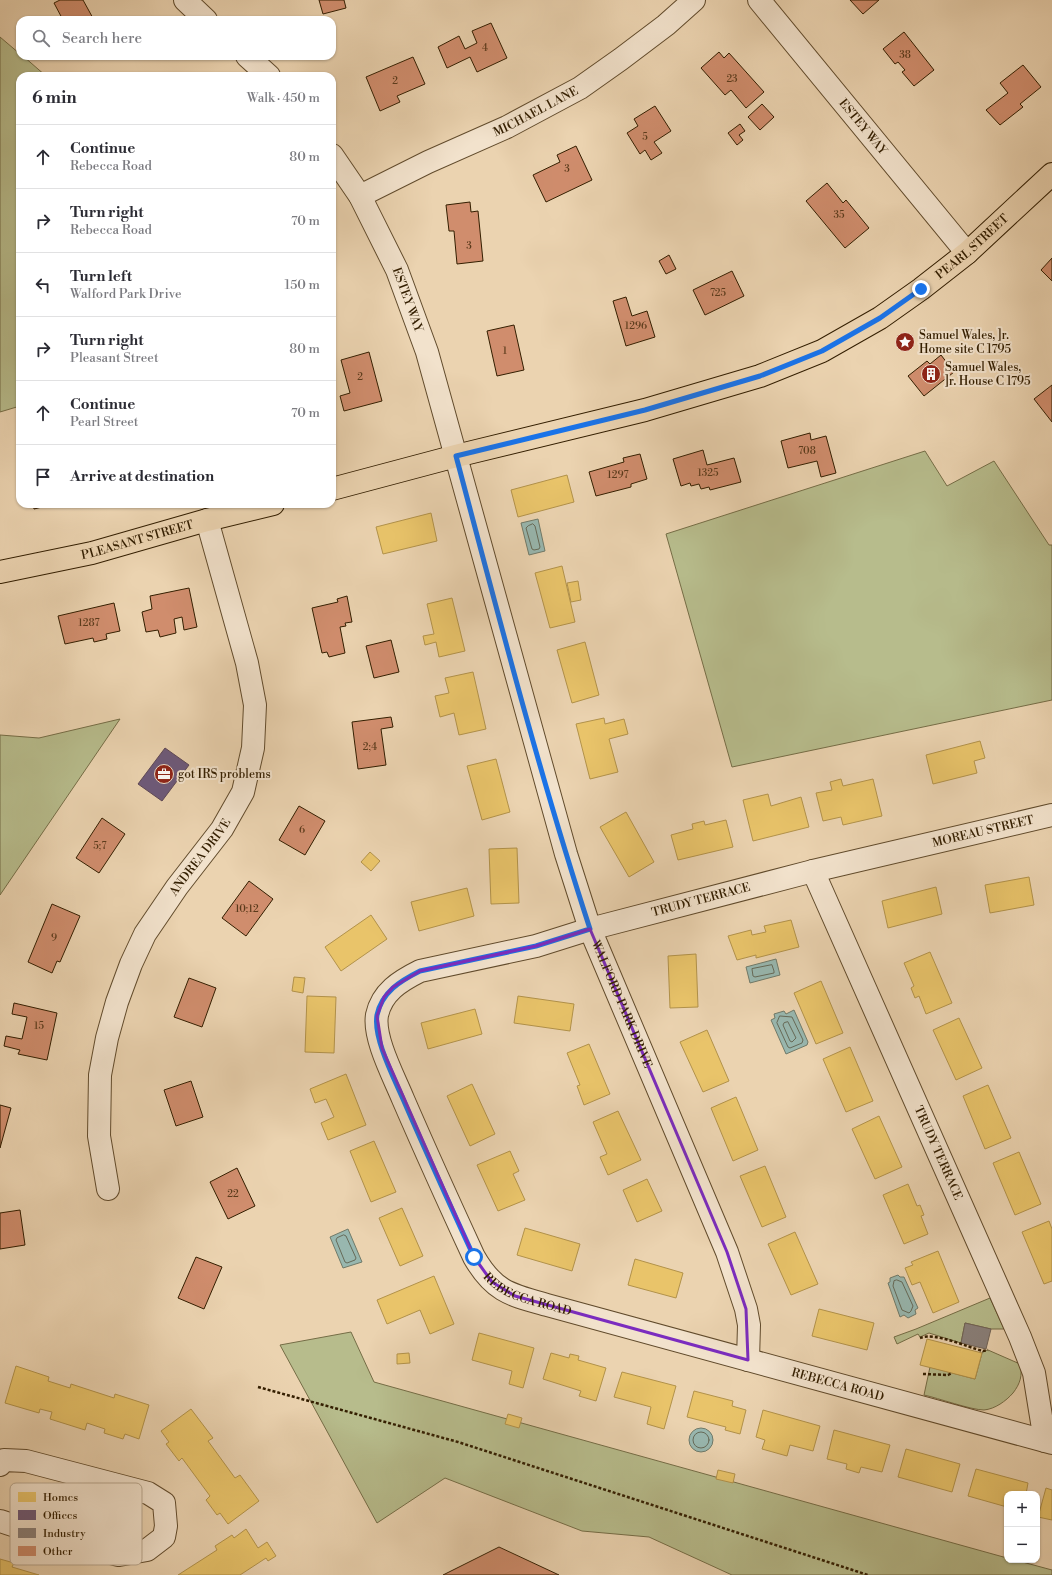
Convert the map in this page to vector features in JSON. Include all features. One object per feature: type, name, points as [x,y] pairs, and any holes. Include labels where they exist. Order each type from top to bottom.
[{"type":"main road","name":"PEARL STREET","points":[[456,456],[645,410],[760,376],[822,351],[880,318],[921,289],[967,253],[1052,174]]},
{"type":"main road","points":[[336,489],[456,456]]},
{"type":"main road","name":"PLEASANT STREET","points":[[0,572],[92,553],[207,520],[256,508]]},
{"type":"street","points":[[185,0],[202,16]]},
{"type":"street","name":"MICHAEL LANE","points":[[360,196],[428,162],[508,127],[580,88],[649,38],[694,0]]},
{"type":"street","name":"ESTEY WAY","points":[[759,0],[967,253]]},
{"type":"street","points":[[252,60],[265,72]]},
{"type":"street","name":"ESTEY WAY","points":[[336,161],[360,196],[397,270],[427,352],[456,456]]},
{"type":"street","name":"WALFORD PARK DRIVE","points":[[456,456],[560,832],[590,929],[726,1252],[746,1309],[748,1325],[748,1360]]},
{"type":"street","name":"ANDREA DRIVE","points":[[108,1189],[99,1136],[100,1075],[107,1038],[117,1002],[131,964],[145,934],[177,887],[222,829],[243,792],[253,748],[255,705],[249,670],[207,520]]},
{"type":"street","name":"MOREAU STREET","points":[[914,847],[1052,815]]},
{"type":"street","name":"TRUDY TERRACE","points":[[590,929],[813,871],[914,847]]},
{"type":"street","name":"TRUDY TERRACE","points":[[813,871],[1020,1337],[1034,1373],[1048,1442]]},
{"type":"street","name":"REBECCA ROAD","points":[[590,929],[536,946],[420,971],[404,979],[393,987],[384,997],[377,1016],[382,1048],[421,1141],[474,1257],[482,1271],[492,1282],[504,1291],[515,1296],[1048,1442]]},
{"type":"street","points":[[0,1465],[4,1460],[26,1461],[110,1483]]},
{"type":"street","points":[[142,1491],[164,1502],[166,1526],[164,1537],[147,1550],[142,1551]]},
{"type":"street","points":[[0,1521],[10,1524]]},
{"type":"path","points":[[920,1338],[928,1336],[941,1338],[983,1351],[988,1350]]},
{"type":"path","points":[[940,1342],[941,1338]]},
{"type":"path","points":[[923,1374],[948,1375],[952,1373]]},
{"type":"path","points":[[258,1387],[458,1442],[868,1575]]},
{"type":"highlighted area","points":[[590,929],[727,1252],[746,1309],[748,1360],[515,1296],[492,1282],[474,1257],[382,1048],[377,1016],[384,997],[393,987],[420,971],[536,946]]},
{"type":"green space","points":[[0,37],[16,51],[16,60],[28,60],[41,72],[16,72],[16,407],[0,412]]},
{"type":"green space","points":[[925,451],[947,486],[994,461],[1049,545],[1052,545],[1052,700],[732,767],[666,534]]},
{"type":"green space","points":[[120,719],[0,895],[0,735],[39,738]]},
{"type":"green space","points":[[990,1298],[1004,1329],[991,1329],[965,1323],[961,1343],[929,1333],[920,1337],[918,1334],[897,1344],[894,1337]]},
{"type":"green space","points":[[351,1332],[374,1382],[1004,1557],[1004,1563],[1026,1563],[1052,1570],[1052,1575],[732,1575],[649,1537],[582,1531],[445,1478],[377,1523],[280,1345]]},
{"type":"green space","points":[[988,1350],[1020,1364],[1021,1376],[1019,1383],[1013,1393],[1004,1402],[984,1410],[971,1408],[924,1395],[930,1367],[975,1379],[982,1353],[983,1351]]},
{"type":"water","points":[[538,519],[545,551],[529,555],[521,523]]},
{"type":"water","points":[[776,959],[780,975],[750,983],[746,967]]},
{"type":"water","points":[[794,1010],[808,1042],[807,1045],[786,1054],[771,1020],[775,1018],[774,1014],[784,1011],[786,1014]]},
{"type":"water","points":[[348,1229],[362,1262],[343,1268],[330,1237]]},
{"type":"water","points":[[898,1275],[900,1277],[904,1277],[918,1308],[915,1310],[916,1314],[908,1318],[904,1315],[900,1317],[888,1283],[890,1282],[890,1278]]},
{"type":"water","points":[[701,1428],[710,1431],[713,1440],[710,1449],[701,1452],[692,1449],[689,1440],[692,1431]]},
{"type":"building: Homes","points":[[567,475],[574,502],[518,517],[511,490]]},
{"type":"building: Homes","points":[[431,513],[437,541],[383,554],[376,527]]},
{"type":"building: Homes","points":[[562,566],[575,622],[550,628],[535,573]]},
{"type":"building: Homes","points":[[578,581],[581,600],[571,602],[567,583]]},
{"type":"building: Homes","points":[[452,598],[465,651],[439,657],[436,642],[425,645],[423,636],[434,634],[427,604]]},
{"type":"building: Homes","points":[[585,642],[599,695],[572,703],[557,650]]},
{"type":"building: Homes","points":[[473,672],[486,729],[459,735],[454,713],[440,717],[435,696],[449,693],[445,678]]},
{"type":"building: Homes","points":[[604,718],[605,724],[624,719],[628,734],[609,739],[618,772],[590,779],[576,724]]},
{"type":"building: Homes","points":[[980,741],[985,758],[974,761],[977,773],[933,784],[926,755]]},
{"type":"building: Homes","points":[[496,759],[510,812],[482,820],[467,766]]},
{"type":"building: Homes","points":[[841,779],[843,786],[873,779],[882,816],[843,825],[841,817],[823,821],[816,793],[832,790],[830,782]]},
{"type":"building: Homes","points":[[768,794],[771,806],[801,797],[809,827],[753,841],[743,800]]},
{"type":"building: Homes","points":[[626,812],[654,862],[629,877],[600,827]]},
{"type":"building: Homes","points":[[726,820],[733,847],[678,860],[671,835],[693,829],[692,824],[704,821],[705,825]]},
{"type":"building: Homes","points":[[517,848],[519,903],[491,904],[489,849]]},
{"type":"building: Homes","points":[[370,852],[380,861],[371,871],[361,862]]},
{"type":"building: Homes","points":[[1029,877],[1034,905],[990,913],[985,885]]},
{"type":"building: Homes","points":[[936,887],[942,914],[888,928],[882,901]]},
{"type":"building: Homes","points":[[467,888],[474,916],[419,931],[411,902]]},
{"type":"building: Homes","points":[[371,915],[387,939],[341,971],[325,947]]},
{"type":"building: Homes","points":[[791,920],[799,947],[756,958],[756,955],[737,960],[728,936],[751,930],[752,935],[766,932],[764,926]]},
{"type":"building: Homes","points":[[930,952],[952,1003],[926,1014],[919,996],[915,998],[911,988],[914,986],[904,963]]},
{"type":"building: Homes","points":[[696,954],[698,1007],[670,1008],[668,956]]},
{"type":"building: Homes","points":[[294,977],[305,978],[303,993],[292,991]]},
{"type":"building: Homes","points":[[821,981],[843,1033],[816,1044],[794,993]]},
{"type":"building: Homes","points":[[307,996],[336,997],[334,1053],[305,1052]]},
{"type":"building: Homes","points":[[518,996],[574,1004],[570,1031],[514,1023]]},
{"type":"building: Homes","points":[[475,1009],[482,1034],[428,1049],[421,1023]]},
{"type":"building: Homes","points":[[959,1018],[982,1068],[956,1080],[933,1030]]},
{"type":"building: Homes","points":[[707,1030],[729,1081],[703,1092],[680,1042]]},
{"type":"building: Homes","points":[[589,1044],[610,1094],[584,1105],[577,1086],[580,1085],[567,1053]]},
{"type":"building: Homes","points":[[850,1047],[873,1101],[846,1112],[823,1059]]},
{"type":"building: Homes","points":[[346,1074],[366,1125],[328,1140],[321,1123],[334,1117],[326,1099],[315,1103],[310,1089]]},
{"type":"building: Homes","points":[[472,1084],[495,1134],[470,1146],[447,1096]]},
{"type":"building: Homes","points":[[988,1085],[1011,1138],[985,1149],[963,1096]]},
{"type":"building: Homes","points":[[736,1097],[758,1150],[733,1161],[711,1108]]},
{"type":"building: Homes","points":[[618,1111],[641,1160],[608,1175],[600,1157],[607,1154],[593,1122]]},
{"type":"building: Homes","points":[[879,1116],[902,1167],[875,1179],[852,1129]]},
{"type":"building: Homes","points":[[374,1141],[396,1192],[371,1202],[350,1151]]},
{"type":"building: Homes","points":[[510,1151],[519,1171],[513,1174],[525,1200],[498,1211],[477,1165]]},
{"type":"building: Homes","points":[[1019,1152],[1041,1204],[1015,1215],[993,1163]]},
{"type":"building: Homes","points":[[765,1166],[786,1217],[762,1227],[740,1176]]},
{"type":"building: Homes","points":[[647,1179],[662,1211],[637,1222],[623,1190]]},
{"type":"building: Homes","points":[[908,1184],[917,1206],[920,1205],[924,1215],[921,1216],[928,1234],[904,1244],[883,1195]]},
{"type":"building: Homes","points":[[402,1208],[423,1256],[400,1266],[379,1218]]},
{"type":"building: Homes","points":[[1049,1221],[1052,1229],[1052,1281],[1044,1284],[1022,1232]]},
{"type":"building: Homes","points":[[525,1228],[580,1244],[572,1271],[517,1255]]},
{"type":"building: Homes","points":[[795,1232],[818,1284],[791,1295],[768,1244]]},
{"type":"building: Homes","points":[[938,1251],[959,1302],[933,1313],[920,1282],[912,1285],[905,1268],[913,1265],[911,1262]]},
{"type":"building: Homes","points":[[635,1259],[683,1273],[676,1298],[628,1285]]},
{"type":"building: Homes","points":[[434,1276],[454,1324],[430,1334],[420,1310],[387,1324],[377,1300]]},
{"type":"building: Homes","points":[[819,1309],[874,1323],[867,1350],[812,1336]]},
{"type":"building: Homes","points":[[479,1333],[534,1348],[523,1388],[509,1384],[512,1371],[472,1360]]},
{"type":"building: Homes","points":[[927,1339],[982,1353],[975,1379],[920,1365]]},
{"type":"building: Homes","points":[[409,1353],[410,1363],[397,1364],[397,1354]]},
{"type":"building: Homes","points":[[551,1353],[569,1358],[570,1354],[579,1356],[578,1360],[606,1368],[596,1401],[579,1396],[581,1391],[543,1379]]},
{"type":"building: Homes","points":[[16,1366],[49,1377],[48,1381],[70,1388],[71,1384],[114,1398],[115,1394],[149,1405],[139,1439],[125,1434],[123,1439],[104,1433],[105,1429],[87,1423],[85,1430],[50,1419],[52,1412],[40,1409],[39,1413],[5,1403]]},
{"type":"building: Homes","points":[[622,1372],[676,1386],[664,1429],[647,1424],[651,1407],[614,1397]]},
{"type":"building: Homes","points":[[694,1391],[733,1401],[732,1406],[746,1410],[740,1434],[725,1430],[726,1427],[687,1417]]},
{"type":"building: Homes","points":[[191,1409],[213,1438],[208,1441],[235,1478],[240,1475],[259,1501],[228,1524],[220,1513],[217,1515],[206,1500],[210,1496],[182,1458],[179,1461],[166,1444],[169,1442],[161,1431]]},
{"type":"building: Homes","points":[[763,1410],[820,1426],[813,1451],[790,1445],[787,1456],[762,1449],[765,1440],[756,1437]]},
{"type":"building: Homes","points":[[508,1414],[522,1418],[519,1428],[505,1424]]},
{"type":"building: Homes","points":[[834,1430],[890,1445],[882,1472],[861,1467],[859,1473],[846,1469],[847,1464],[827,1459]]},
{"type":"building: Homes","points":[[906,1449],[960,1464],[952,1492],[898,1477]]},
{"type":"building: Homes","points":[[976,1469],[1028,1483],[1027,1491],[1004,1491],[1004,1506],[968,1496]]},
{"type":"building: Homes","points":[[718,1470],[735,1474],[733,1483],[716,1479]]},
{"type":"building: Homes","points":[[1046,1488],[1052,1490],[1052,1520],[1040,1517],[1040,1510]]},
{"type":"building: Homes","points":[[246,1529],[258,1548],[267,1542],[276,1556],[268,1561],[266,1558],[240,1575],[178,1575],[217,1550],[215,1546],[232,1535],[234,1538]]},
{"type":"building: Homes","points":[[0,1559],[10,1562],[10,1565],[13,1565],[12,1567],[39,1575],[0,1575]]},
{"type":"building: Offices","name":"got IRS problems","points":[[165,748],[189,765],[162,801],[138,784]]},
{"type":"building: Industry","points":[[965,1323],[991,1329],[986,1349],[961,1343]]},
{"type":"building: Other","points":[[60,0],[83,0],[92,16],[61,16],[54,3]]},
{"type":"building: Other","points":[[319,0],[344,0],[346,8],[323,14]]},
{"type":"building: Other","points":[[850,0],[879,0],[863,14]]},
{"type":"building: Other","points":[[491,23],[507,58],[477,72],[470,57],[447,68],[438,47],[459,36],[465,49],[477,43],[472,31]]},
{"type":"building: Other","points":[[904,32],[934,70],[914,86],[902,72],[905,70],[898,62],[895,64],[883,49]]},
{"type":"building: Other","points":[[719,52],[724,58],[729,53],[764,92],[746,108],[731,90],[725,95],[701,68]]},
{"type":"building: Other","points":[[413,57],[425,84],[397,96],[400,102],[380,111],[366,77]]},
{"type":"building: Other","points":[[1023,65],[1041,87],[1020,104],[1023,107],[1000,125],[986,110],[1008,93],[1000,83]]},
{"type":"building: Other","points":[[762,104],[774,117],[760,130],[748,117]]},
{"type":"building: Other","points":[[655,106],[671,131],[654,142],[662,153],[651,160],[645,150],[640,154],[627,133],[638,126],[634,119]]},
{"type":"building: Other","points":[[740,124],[745,131],[739,135],[743,140],[737,145],[728,133]]},
{"type":"building: Other","points":[[576,146],[592,180],[546,202],[533,175],[560,162],[557,155]]},
{"type":"building: Other","points":[[827,183],[843,203],[846,200],[869,228],[845,248],[806,201]]},
{"type":"building: Other","points":[[470,202],[471,212],[478,211],[483,261],[457,264],[454,231],[449,231],[446,205]]},
{"type":"building: Other","points":[[669,255],[676,269],[666,274],[659,261]]},
{"type":"building: Other","points":[[1052,258],[1052,281],[1041,270]]},
{"type":"building: Other","points":[[732,271],[744,296],[705,315],[693,290]]},
{"type":"building: Other","points":[[626,297],[632,316],[647,311],[655,337],[626,346],[613,301]]},
{"type":"building: Other","points":[[514,325],[524,370],[497,376],[487,331]]},
{"type":"building: Other","points":[[369,352],[382,401],[344,411],[340,396],[350,393],[341,360]]},
{"type":"building: Other","name":"Samuel Wales, ]r. House C 1795","points":[[941,355],[954,372],[924,396],[908,376],[927,361],[930,364]]},
{"type":"building: Other","points":[[1052,385],[1052,422],[1034,399]]},
{"type":"building: Other","points":[[810,433],[811,440],[826,436],[836,473],[821,477],[817,461],[788,468],[781,441]]},
{"type":"building: Other","points":[[703,450],[707,465],[734,458],[741,482],[710,490],[709,487],[701,489],[699,484],[691,486],[690,483],[681,486],[673,459]]},
{"type":"building: Other","points":[[640,454],[647,479],[631,484],[631,487],[596,496],[589,472],[624,462],[623,458]]},
{"type":"building: Other","points":[[189,588],[197,627],[184,630],[182,617],[174,619],[176,633],[160,637],[158,630],[146,632],[142,612],[152,609],[150,596]]},
{"type":"building: Other","points":[[347,596],[352,622],[345,623],[346,626],[340,627],[345,653],[329,657],[327,652],[322,653],[312,608],[338,602],[337,599]]},
{"type":"building: Other","points":[[114,603],[120,631],[106,634],[107,639],[94,642],[93,638],[65,644],[58,616]]},
{"type":"building: Other","points":[[391,640],[399,672],[374,678],[366,646]]},
{"type":"building: Other","points":[[391,717],[393,727],[381,729],[386,765],[358,769],[352,722]]},
{"type":"building: Other","points":[[299,806],[325,821],[305,855],[279,840]]},
{"type":"building: Other","points":[[102,818],[125,834],[99,873],[76,858]]},
{"type":"building: Other","points":[[249,881],[273,899],[246,936],[222,918]]},
{"type":"building: Other","points":[[52,904],[80,916],[60,962],[57,961],[52,973],[28,962]]},
{"type":"building: Other","points":[[189,978],[216,988],[202,1027],[174,1017]]},
{"type":"building: Other","points":[[14,1003],[57,1013],[47,1060],[18,1054],[20,1050],[4,1046],[6,1036],[22,1039],[27,1017],[12,1014]]},
{"type":"building: Other","points":[[191,1081],[203,1117],[176,1126],[164,1090]]},
{"type":"building: Other","points":[[0,1105],[11,1108],[0,1148]]},
{"type":"building: Other","points":[[237,1168],[255,1206],[228,1219],[210,1182]]},
{"type":"building: Other","points":[[20,1210],[25,1245],[0,1249],[0,1213]]},
{"type":"building: Other","points":[[196,1257],[222,1267],[204,1309],[178,1298]]},
{"type":"building: Other","points":[[499,1547],[559,1575],[443,1575]]},
{"type":"place","name":"Samuel Wales, ]r. Home site C 1795","points":[[905,342]]},
{"type":"place","name":"Samuel Wales, ]r. House C 1795","points":[[931,374]]},
{"type":"place","name":"got IRS problems","points":[[164,774]]},
{"type":"route","points":[[474,1257],[421,1141],[382,1048],[378,1032],[377,1016],[384,997],[393,987],[404,979],[420,971],[536,946],[590,929],[566,854],[526,714],[456,456],[645,410],[760,376],[822,351],[880,318],[921,289]]}]
